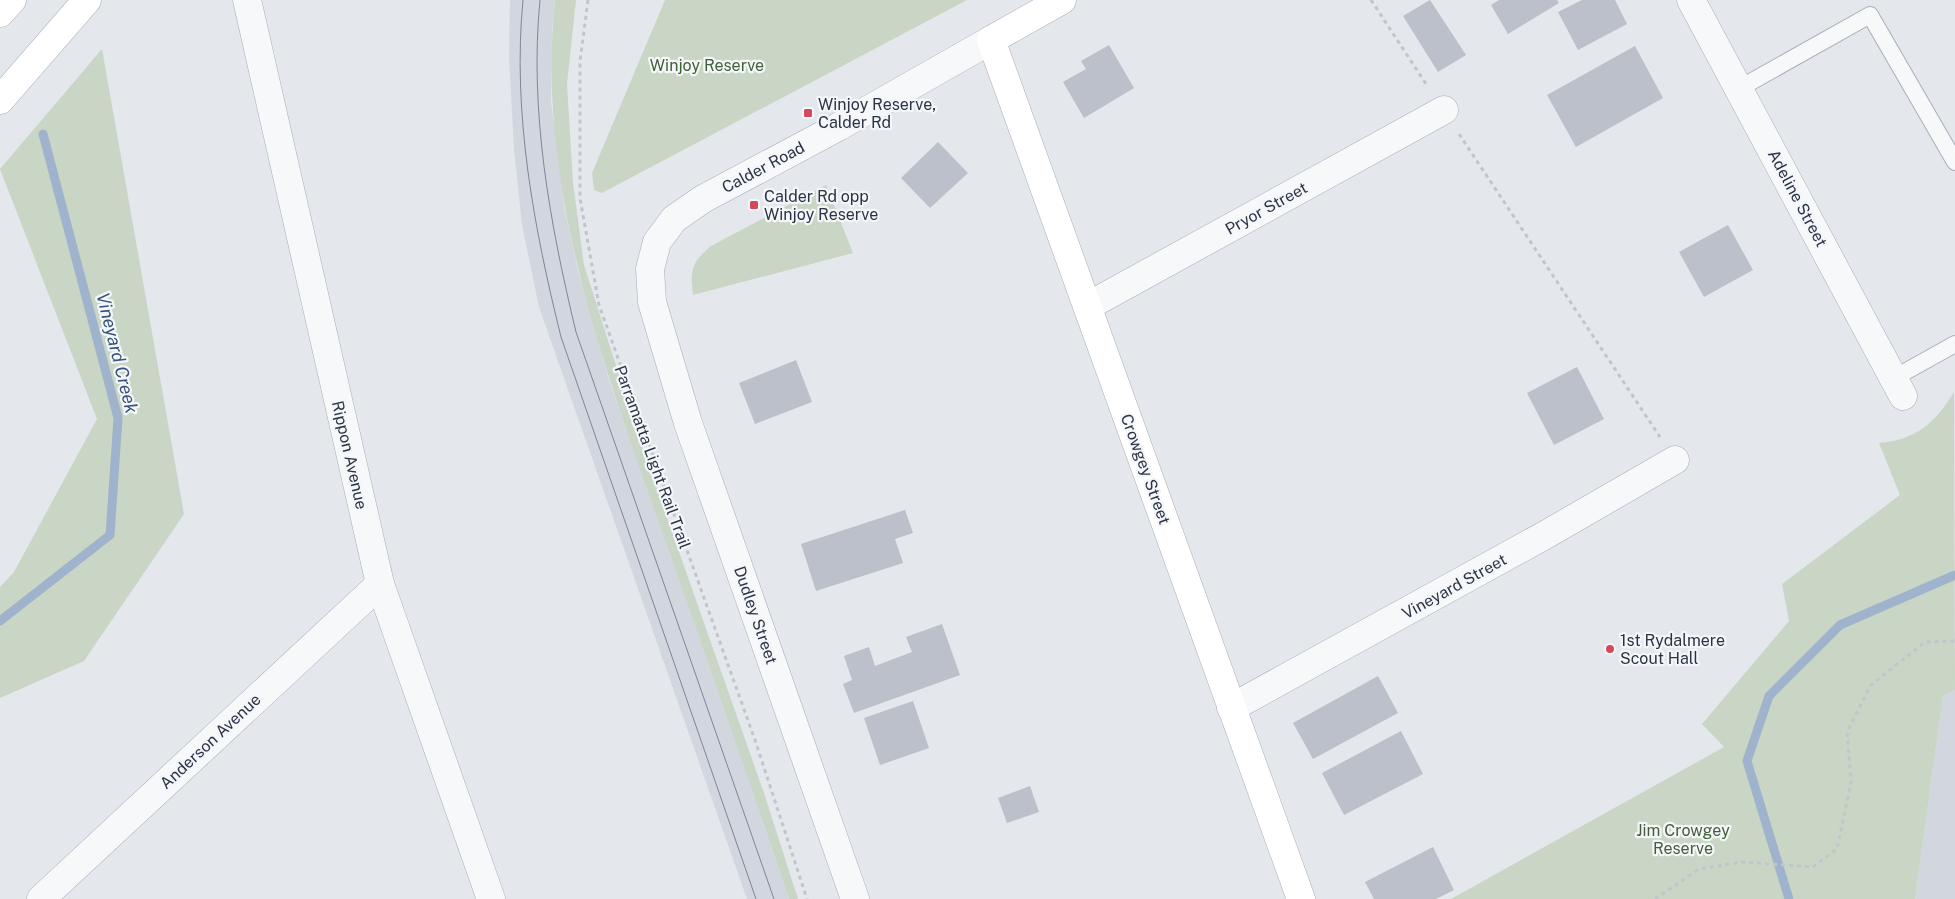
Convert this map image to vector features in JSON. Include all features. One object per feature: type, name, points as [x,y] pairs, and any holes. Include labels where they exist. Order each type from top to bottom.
[{"type":"street","points":[[0,13],[12,0]]},
{"type":"street","points":[[4,95],[87,0]]},
{"type":"street","name":"Rippon Avenue","points":[[247,0],[380,584],[491,899]]},
{"type":"street","name":"Calder Road","points":[[660,331],[652,302],[650,268],[657,242],[674,219],[702,199],[838,127],[1062,0]]},
{"type":"street","name":"Adeline Street","points":[[1691,0],[1740,88],[1898,387]]},
{"type":"street","name":"Crowgey Street","points":[[991,40],[1301,899]]},
{"type":"street","name":"Pryor Street","points":[[1088,306],[1444,110]]},
{"type":"street","name":"Dudley Street","points":[[660,331],[688,423],[855,899]]},
{"type":"street","name":"Vineyard Street","points":[[1231,708],[1547,534],[1675,460]]},
{"type":"street","name":"Anderson Avenue","points":[[41,899],[380,584]]},
{"type":"lane","points":[[1740,88],[1870,15],[1955,162]]},
{"type":"lane","points":[[1898,387],[1955,344]]},
{"type":"path","name":"Parramatta Light Rail Trail","points":[[588,0],[580,61],[580,198],[599,305],[755,740],[807,899]]},
{"type":"path","points":[[1371,0],[1675,460]]},
{"type":"path","points":[[1655,899],[1699,869],[1742,862],[1813,867],[1837,849],[1851,782],[1847,732],[1871,685],[1925,642],[1955,641]]},
{"type":"shaded area","points":[[510,0],[555,0],[552,29],[551,102],[564,206],[578,271],[610,383],[789,899],[747,899],[539,307],[522,225],[514,149],[509,57]]},
{"type":"shaded area","points":[[1955,690],[1955,899],[1915,899],[1943,696]]},
{"type":"green space","points":[[555,0],[576,0],[567,84],[573,183],[584,265],[641,444],[764,793],[798,899],[789,899],[620,411],[580,277],[565,209],[555,140],[552,70]]},
{"type":"green space","name":"Winjoy Reserve","points":[[665,0],[967,0],[602,193],[594,190],[592,173]]},
{"type":"green space","points":[[102,49],[184,514],[84,661],[0,698],[0,587],[14,572],[97,419],[0,169]]},
{"type":"green space","points":[[826,185],[853,253],[693,295],[693,268],[699,257],[711,246]]},
{"type":"green space","name":"Jim Crowgey Reserve","points":[[1954,392],[1955,690],[1943,696],[1915,899],[1451,899],[1724,747],[1702,724],[1789,621],[1782,584],[1900,495],[1879,443],[1904,438],[1923,428],[1939,413]]},
{"type":"building","points":[[1430,0],[1466,55],[1438,72],[1403,16]]},
{"type":"building","points":[[1499,0],[1557,0],[1559,3],[1508,34],[1491,5]]},
{"type":"building","points":[[1582,0],[1615,0],[1627,24],[1578,50],[1558,12]]},
{"type":"building","points":[[1109,45],[1134,88],[1084,118],[1063,82],[1086,69],[1081,61]]},
{"type":"building","points":[[1635,46],[1663,98],[1576,147],[1547,95]]},
{"type":"building","points":[[938,142],[968,173],[930,208],[901,178]]},
{"type":"building","points":[[1728,225],[1753,270],[1704,297],[1679,252]]},
{"type":"building","points":[[796,360],[812,402],[755,424],[739,383]]},
{"type":"building","points":[[1577,367],[1604,419],[1554,445],[1527,393]]},
{"type":"building","points":[[905,510],[913,533],[895,539],[903,563],[816,591],[801,544]]},
{"type":"building","points":[[942,624],[960,675],[854,713],[843,684],[852,680],[844,656],[869,647],[875,666],[912,652],[906,637]]},
{"type":"building","points":[[1378,676],[1398,713],[1313,759],[1293,723]]},
{"type":"building","points":[[913,701],[929,748],[880,765],[864,718]]},
{"type":"building","points":[[1401,731],[1423,774],[1344,815],[1322,773]]},
{"type":"building","points":[[1030,786],[1039,812],[1007,823],[998,798]]},
{"type":"building","points":[[1433,847],[1454,890],[1436,899],[1374,899],[1365,882]]},
{"type":"waterway","name":"Vineyard Creek","points":[[0,621],[110,535],[118,418],[43,134]]},
{"type":"waterway","points":[[1789,899],[1747,761],[1769,696],[1840,625],[1955,575]]},
{"type":"tram line","points":[[523,0],[520,42],[523,128],[534,212],[561,337],[756,899]]},
{"type":"tram line","points":[[540,0],[537,84],[544,167],[550,209],[576,332],[774,899]]},
{"type":"place","name":"Winjoy Reserve, Calder Rd","points":[[808,113]]},
{"type":"place","name":"Calder Rd opp Winjoy Reserve","points":[[754,205]]},
{"type":"place","name":"1st Rydalmere Scout Hall","points":[[1610,649]]}]
